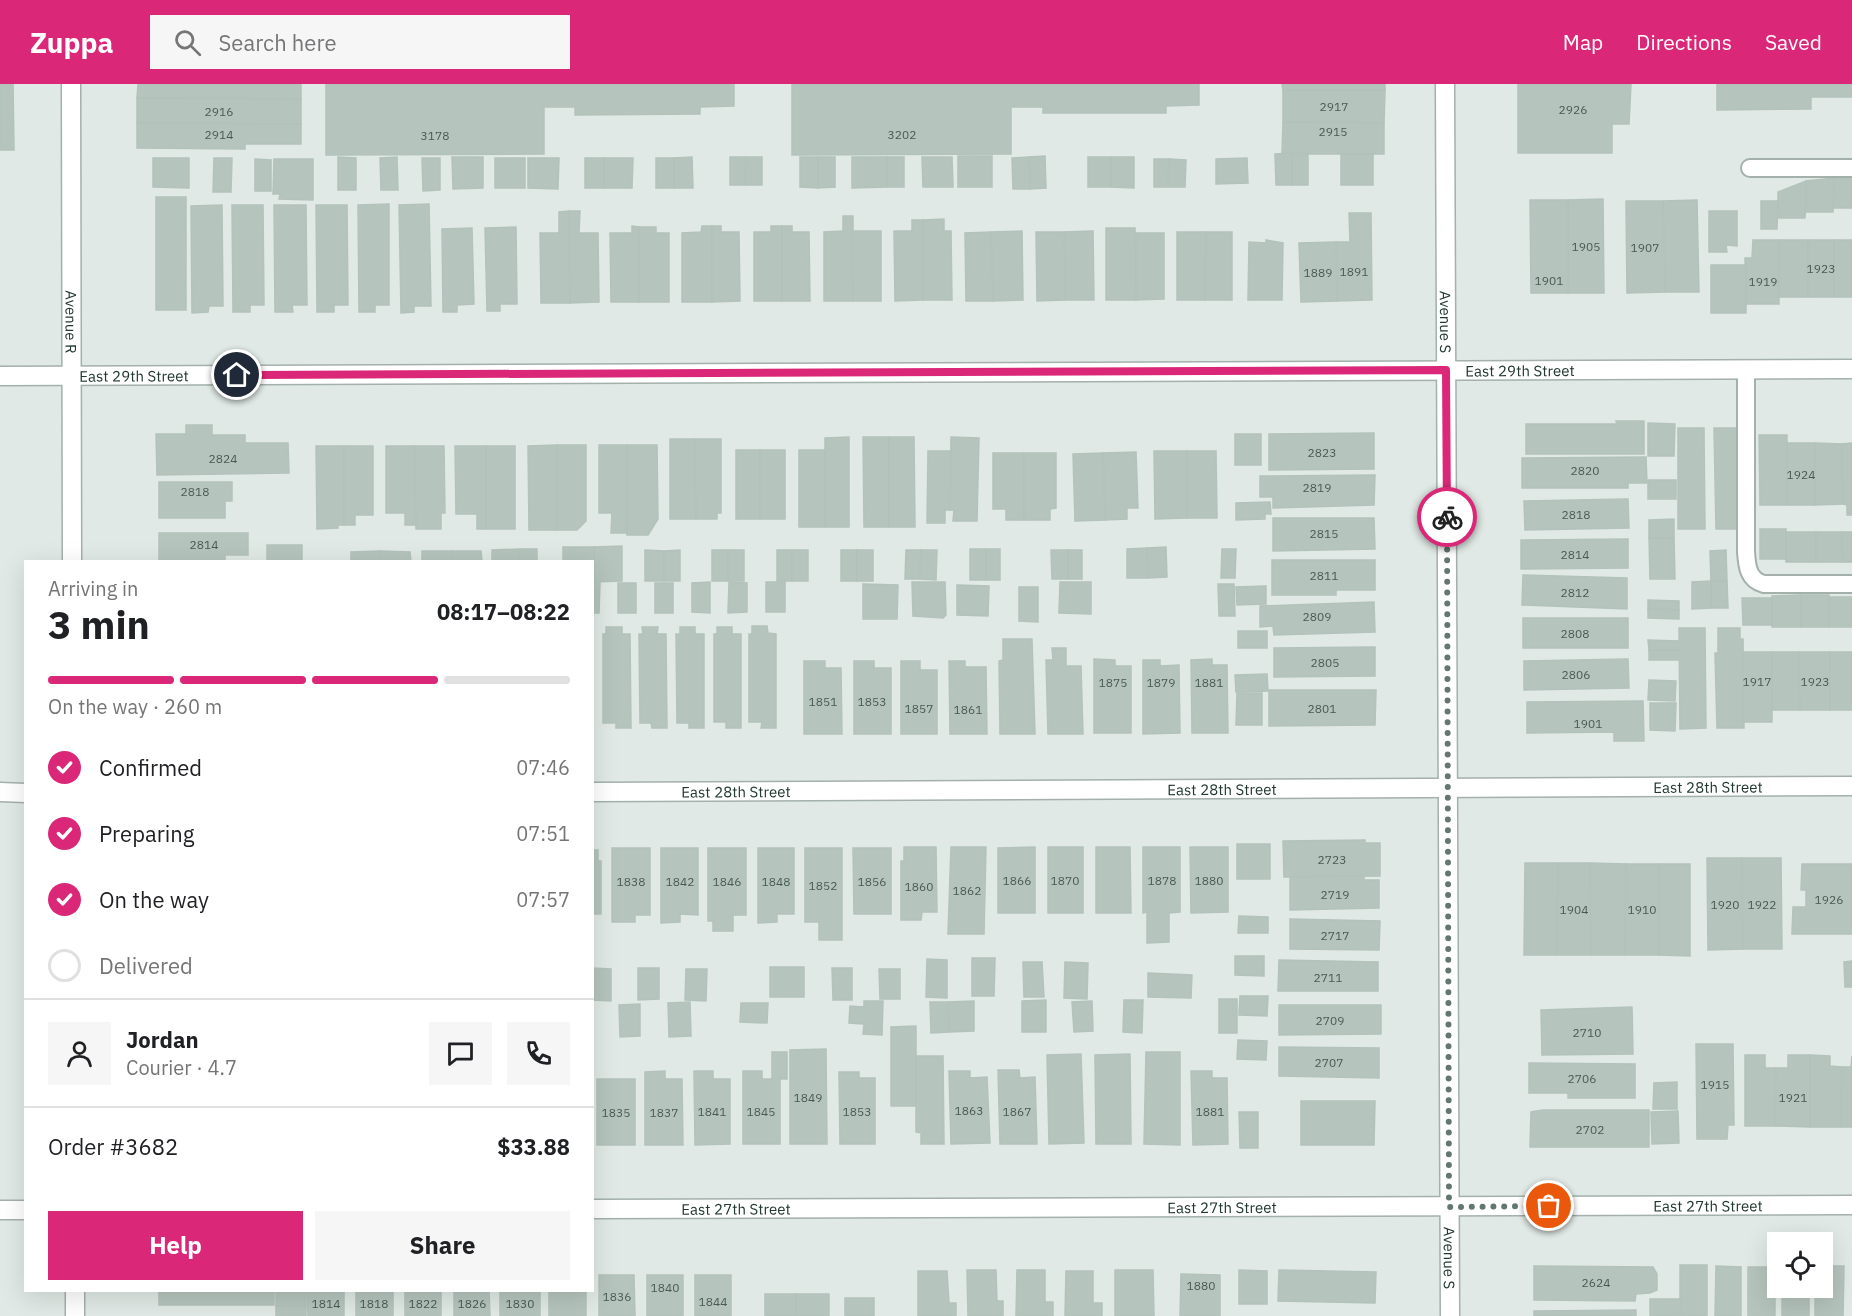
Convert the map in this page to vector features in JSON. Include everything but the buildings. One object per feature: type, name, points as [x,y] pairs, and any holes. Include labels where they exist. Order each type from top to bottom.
[{"type":"street","name":"Avenue R","points":[[71,84],[72,560]]},
{"type":"street","name":"Avenue S","points":[[1445,84],[1449,1316]]},
{"type":"street","name":"East 29th Street","points":[[0,376],[1852,369]]},
{"type":"street","name":"East 28th Street","points":[[594,792],[1852,786]]},
{"type":"street","points":[[0,792],[24,793]]},
{"type":"street","name":"East 27th Street","points":[[594,1209],[1852,1205]]},
{"type":"street","points":[[0,1210],[24,1210]]},
{"type":"street","points":[[75,1292],[75,1316]]},
{"type":"lane","points":[[1750,168],[1852,168]]},
{"type":"lane","points":[[1746,370],[1746,552],[1750,576],[1756,582],[1764,585],[1852,584]]},
{"type":"way so far","points":[[1447,517],[1449,1207],[1549,1206]]},
{"type":"route","points":[[237,375],[1446,370],[1447,517]]}]
